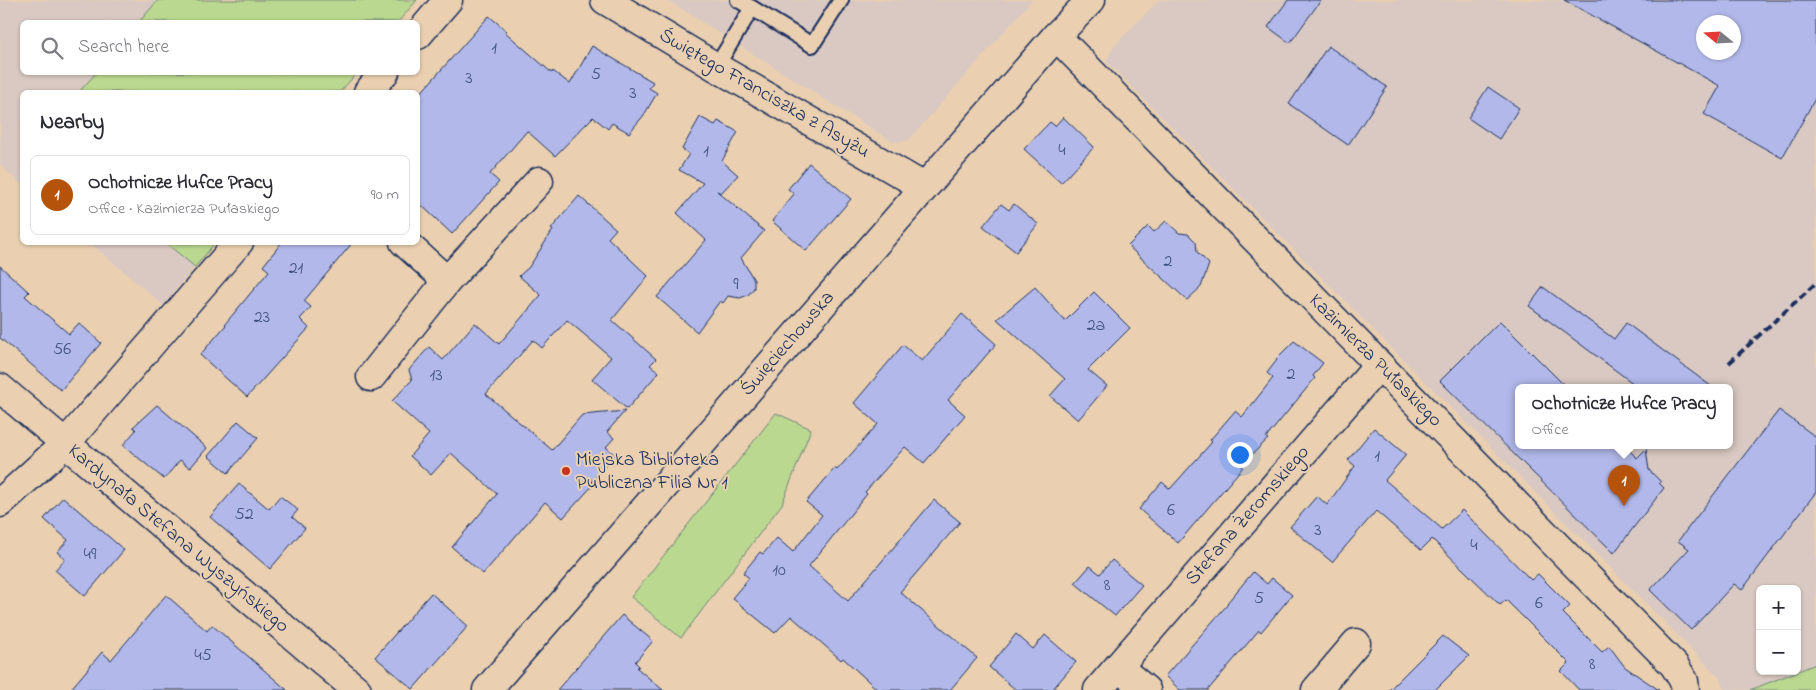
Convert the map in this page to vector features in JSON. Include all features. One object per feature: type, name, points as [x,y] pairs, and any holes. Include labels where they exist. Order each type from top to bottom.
[{"type":"street","points":[[420,33],[448,0]]},
{"type":"street","name":"Świętego Franciszka z Asyżu","points":[[605,0],[716,68],[924,187]]},
{"type":"street","name":"Święciechowska","points":[[487,690],[1056,36],[1091,0]]},
{"type":"street","name":"Kazimierza Pułaskiego","points":[[1056,36],[1674,665],[1684,680],[1685,690]]},
{"type":"street","points":[[370,90],[382,75]]},
{"type":"street","points":[[371,377],[447,281],[539,181]]},
{"type":"street","points":[[0,503],[65,444],[236,245]]},
{"type":"street","points":[[407,245],[447,281]]},
{"type":"street","name":"Stefana Żeromskiego","points":[[1098,690],[1379,365]]},
{"type":"street","name":"Kardynała Stefana Wyszyńskiego","points":[[0,388],[357,690]]},
{"type":"street","points":[[1316,690],[1356,643]]},
{"type":"street","points":[[1118,667],[1146,690]]},
{"type":"lane","points":[[738,0],[812,45],[842,0]]},
{"type":"lane","points":[[716,68],[752,8]]},
{"type":"shaded area","points":[[0,0],[205,0],[229,20],[20,20],[20,75],[293,75],[311,90],[20,90],[20,183],[0,165]]},
{"type":"shaded area","points":[[667,0],[1032,0],[909,140],[893,142]]},
{"type":"shaded area","points":[[1159,0],[1816,0],[1816,664],[1801,670],[1801,585],[1756,585],[1756,675],[1788,675],[1750,690],[1724,690],[1721,679],[1106,61],[1114,46]]},
{"type":"shaded area","points":[[92,245],[213,245],[163,305]]},
{"type":"green space","points":[[158,0],[417,0],[400,20],[141,20]]},
{"type":"green space","points":[[94,75],[355,75],[342,90],[81,90]]},
{"type":"green space","points":[[168,245],[213,245],[195,267]]},
{"type":"green space","points":[[776,413],[811,429],[782,504],[681,638],[631,597]]},
{"type":"green space","points":[[1816,664],[1816,690],[1750,690],[1788,675],[1801,675],[1801,670]]},
{"type":"building","points":[[1288,0],[1321,0],[1290,43],[1268,27]]},
{"type":"building","points":[[1564,0],[1816,0],[1816,97],[1782,158],[1704,114],[1720,86]]},
{"type":"building","points":[[489,16],[552,73],[553,71],[570,84],[592,46],[653,82],[649,88],[657,93],[644,115],[629,133],[612,123],[608,129],[593,117],[555,156],[527,131],[490,174],[499,182],[452,234],[420,204],[420,94]]},
{"type":"building","points":[[1328,46],[1387,87],[1348,145],[1289,104]]},
{"type":"building","points":[[1488,87],[1519,108],[1499,139],[1468,118]]},
{"type":"building","points":[[700,117],[715,125],[718,121],[738,132],[722,161],[738,175],[721,193],[717,191],[764,231],[741,258],[754,280],[754,288],[748,295],[740,298],[728,296],[723,303],[720,301],[697,332],[657,297],[706,240],[677,213],[703,183],[679,170],[689,154],[682,149]]},
{"type":"building","points":[[1063,117],[1094,147],[1061,183],[1024,149],[1050,122],[1055,126]]},
{"type":"building","points":[[809,163],[851,199],[806,251],[772,221],[794,194],[788,189]]},
{"type":"building","points":[[579,196],[616,229],[608,238],[648,276],[612,320],[656,359],[650,365],[659,372],[627,409],[592,379],[611,357],[567,320],[542,348],[533,340],[486,394],[552,450],[582,415],[625,411],[607,432],[614,438],[606,447],[615,455],[591,482],[594,484],[563,518],[545,502],[483,574],[452,547],[497,494],[451,453],[431,475],[410,456],[429,434],[392,401],[412,380],[409,370],[429,347],[443,360],[475,323],[499,344],[541,295],[519,276],[529,267],[553,230],[551,229]]},
{"type":"building","points":[[1001,204],[1009,210],[1014,204],[1038,224],[1016,252],[983,226]]},
{"type":"building","points":[[1166,221],[1179,233],[1188,234],[1196,242],[1197,252],[1209,264],[1201,287],[1187,300],[1128,246],[1148,226],[1154,232]]},
{"type":"building","points":[[280,245],[351,245],[304,301],[311,307],[300,319],[309,328],[247,397],[200,355],[269,271],[263,266]]},
{"type":"building","points":[[0,266],[29,292],[25,296],[69,334],[79,323],[101,343],[61,390],[0,338]]},
{"type":"building","points":[[1035,287],[1065,321],[1094,292],[1130,328],[1088,370],[1107,386],[1078,420],[1050,396],[1065,379],[997,319]]},
{"type":"building","points":[[1543,287],[1614,339],[1626,323],[1708,384],[1634,384],[1529,306]]},
{"type":"building","points":[[962,314],[996,344],[948,400],[965,415],[924,463],[905,447],[865,492],[867,494],[809,566],[848,601],[934,500],[960,522],[900,592],[977,658],[950,690],[878,690],[843,658],[841,660],[791,616],[775,633],[732,598],[749,578],[743,573],[760,552],[763,554],[777,538],[793,552],[822,515],[806,502],[835,468],[837,470],[878,424],[854,403],[903,345],[922,361]]},
{"type":"building","points":[[1500,321],[1563,384],[1515,384],[1515,449],[1628,449],[1637,458],[1646,449],[1649,470],[1661,482],[1659,483],[1664,488],[1614,553],[1440,381]]},
{"type":"building","points":[[1294,341],[1323,363],[1313,376],[1315,378],[1266,438],[1268,439],[1241,465],[1243,467],[1178,543],[1139,509],[1162,482],[1170,489],[1212,442],[1210,440],[1235,411],[1242,417],[1273,378],[1267,373],[1276,359]]},
{"type":"building","points":[[157,405],[207,448],[190,468],[180,460],[164,479],[123,445],[136,430],[133,427]]},
{"type":"building","points":[[1779,410],[1816,437],[1816,492],[1742,590],[1734,584],[1691,630],[1650,590],[1689,549],[1678,541]]},
{"type":"building","points":[[238,421],[258,438],[228,473],[208,456]]},
{"type":"building","points":[[1374,428],[1406,455],[1385,480],[1442,529],[1462,510],[1531,580],[1538,574],[1570,606],[1563,613],[1602,652],[1609,646],[1625,667],[1659,690],[1579,690],[1561,671],[1569,663],[1506,600],[1500,605],[1432,539],[1421,550],[1376,511],[1332,562],[1290,527],[1317,496],[1327,505],[1355,466],[1348,460]]},
{"type":"building","points":[[239,484],[269,509],[280,496],[298,510],[292,517],[305,528],[270,569],[210,517]]},
{"type":"building","points":[[63,497],[124,550],[85,596],[55,570],[65,559],[57,552],[68,540],[44,519]]},
{"type":"building","points":[[1112,560],[1142,585],[1115,616],[1075,583],[1090,566],[1100,574]]},
{"type":"building","points":[[1253,572],[1267,584],[1272,578],[1292,595],[1261,632],[1259,630],[1208,690],[1180,690],[1165,676],[1228,604]]},
{"type":"building","points":[[431,593],[468,626],[413,689],[375,657]]},
{"type":"building","points":[[166,595],[207,631],[212,625],[287,690],[70,690],[102,652],[111,660]]},
{"type":"building","points":[[622,615],[653,641],[635,662],[639,666],[637,668],[663,690],[557,690]]},
{"type":"building","points":[[1016,634],[1033,649],[1045,635],[1076,662],[1052,690],[1016,690],[989,667]]},
{"type":"building","points":[[1443,636],[1469,656],[1435,690],[1389,690]]},
{"type":"railway","points":[[1729,363],[1816,283]]},
{"type":"place","name":"Miejska Biblioteka Publiczna Filia Nr 1","points":[[566,471]]},
{"type":"place","name":"Ochotnicze Hufce Pracy","points":[[1624,506]]}]
